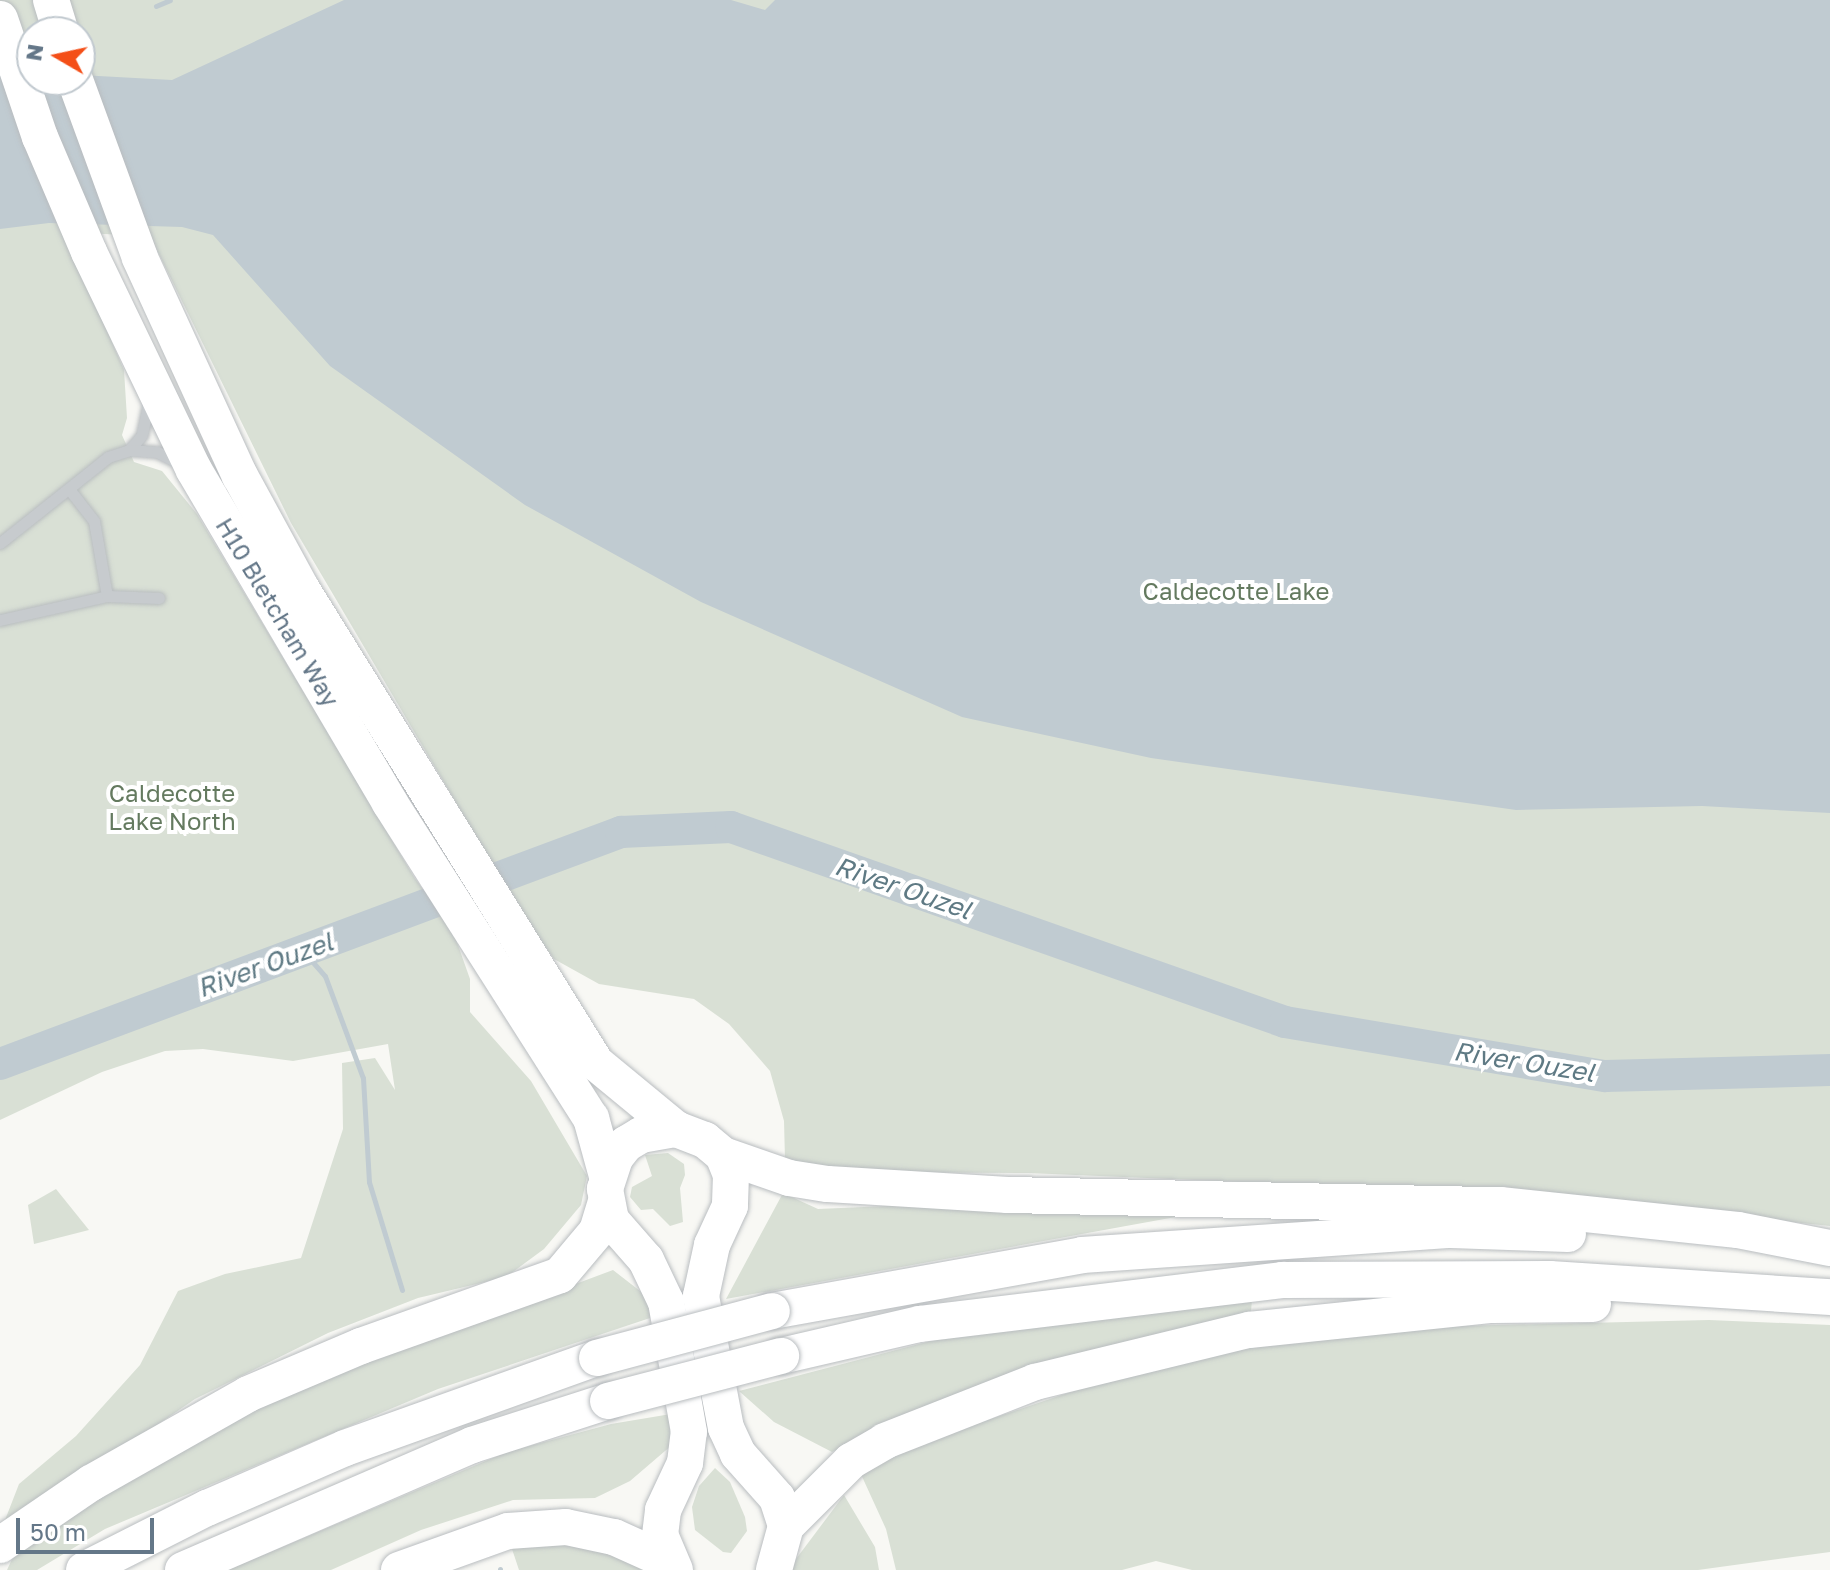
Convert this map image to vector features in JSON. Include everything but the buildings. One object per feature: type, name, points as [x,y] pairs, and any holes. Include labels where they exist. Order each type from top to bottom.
[{"type":"highway","name":"H10 Bletcham Way","points":[[2,25],[40,137],[89,252],[194,470],[496,938],[591,1118],[611,1220],[646,1260],[666,1302],[689,1432],[685,1463],[663,1510],[660,1535],[671,1565]]},
{"type":"highway","name":"H10 Bletcham Way","points":[[81,96],[140,258],[240,476],[426,826]]},
{"type":"highway","name":"H10 Bletcham Way","points":[[496,938],[596,1063],[676,1129],[705,1140],[723,1155],[774,1173],[1008,1195],[1500,1205],[1738,1230],[1830,1250]]},
{"type":"highway","points":[[0,1545],[91,1483],[248,1394],[361,1346],[560,1275],[583,1253],[626,1144],[641,1135],[676,1129]]},
{"type":"highway","points":[[723,1155],[733,1191],[708,1258],[701,1296],[726,1428],[738,1454],[777,1498],[786,1526]]},
{"type":"highway","points":[[84,1570],[207,1508],[345,1448],[597,1358],[772,1311],[1082,1255],[1298,1236],[1466,1230],[1830,1250]]},
{"type":"highway","points":[[183,1570],[472,1445],[608,1401],[920,1324],[1282,1280],[1534,1279],[1830,1297]]},
{"type":"highway","points":[[774,1570],[786,1526],[817,1491],[851,1461],[885,1441],[1035,1382],[1249,1330],[1492,1305],[1660,1303],[1729,1290]]},
{"type":"highway","points":[[399,1570],[508,1531],[566,1527],[614,1537],[671,1565]]},
{"type":"lane","points":[[129,450],[147,422],[151,382]]},
{"type":"lane","points":[[0,543],[108,457],[129,450],[157,452],[194,470]]},
{"type":"lane","points":[[69,489],[94,521],[107,596]]},
{"type":"lane","points":[[0,620],[107,596],[159,598]]},
{"type":"green space","name":"Caldecotte Lake","points":[[0,0],[1830,0],[1830,1226],[1522,1194],[1028,1173],[859,1172],[785,1160],[784,1121],[770,1071],[729,1024],[694,999],[599,984],[554,959],[524,918],[291,523],[150,236],[81,233],[125,328],[111,340],[124,370],[127,418],[122,435],[134,462],[162,471],[197,514],[414,877],[453,931],[470,979],[470,1012],[531,1081],[587,1176],[581,1205],[544,1249],[506,1277],[418,1298],[328,1333],[195,1399],[0,1533],[19,1484],[76,1436],[140,1365],[178,1291],[225,1274],[301,1258],[343,1129],[342,1063],[375,1058],[395,1090],[388,1044],[293,1061],[203,1049],[165,1051],[102,1072],[0,1120]]},
{"type":"green space","points":[[668,1153],[684,1164],[685,1175],[680,1188],[683,1222],[670,1226],[653,1209],[641,1210],[630,1197],[632,1187],[652,1176],[645,1155]]},
{"type":"green space","points":[[56,1189],[89,1230],[34,1244],[28,1205]]},
{"type":"green space","points":[[783,1193],[818,1209],[956,1203],[1214,1210],[726,1299]]},
{"type":"green space","points":[[613,1270],[649,1298],[656,1316],[438,1389],[105,1529],[37,1570],[7,1570],[13,1557],[193,1436],[332,1375]]},
{"type":"green space","points":[[1252,1300],[1251,1311],[1233,1324],[1065,1356],[920,1409],[832,1452],[774,1422],[739,1391],[946,1337]]},
{"type":"green space","points":[[1709,1320],[1830,1325],[1830,1552],[1698,1570],[1192,1570],[1156,1561],[1122,1570],[896,1570],[886,1529],[859,1470],[955,1431],[1171,1358],[1415,1327]]},
{"type":"green space","points":[[671,1414],[672,1445],[630,1481],[595,1498],[513,1500],[421,1530],[331,1570],[228,1570],[507,1452],[611,1424]]},
{"type":"green space","points":[[715,1468],[730,1482],[745,1517],[747,1531],[731,1553],[723,1552],[695,1530],[692,1507],[699,1486]]},
{"type":"green space","points":[[844,1495],[875,1547],[879,1570],[785,1570],[788,1556],[796,1559]]},
{"type":"green space","points":[[580,1544],[632,1560],[647,1570],[519,1570],[511,1546]]},
{"type":"shaded area","name":"Caldecotte Lake","points":[[344,0],[731,0],[765,10],[775,0],[1830,0],[1830,813],[1702,806],[1516,810],[1151,758],[962,717],[701,602],[525,505],[330,366],[213,235],[182,227],[49,223],[0,229],[0,74],[16,77],[16,96],[96,96],[96,76],[172,80]]},
{"type":"waterway","points":[[156,6],[170,0]]},
{"type":"waterway","name":"River Ouzel","points":[[0,1064],[621,832],[731,827],[1285,1022],[1605,1076],[1830,1070]]},
{"type":"waterway","points":[[304,952],[325,976],[363,1078],[369,1182],[402,1290]]},
{"type":"park label","name":"Caldecotte Lake North","points":[[172,807]]}]
